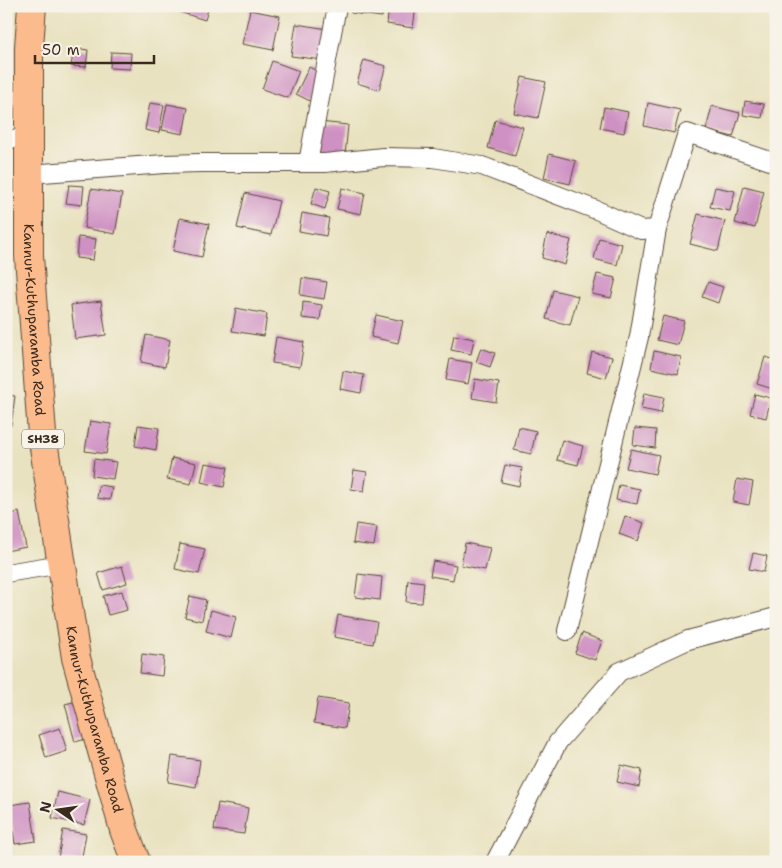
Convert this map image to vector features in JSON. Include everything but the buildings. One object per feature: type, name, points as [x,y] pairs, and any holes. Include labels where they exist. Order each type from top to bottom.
[{"type":"main road","name":"Kannur-Kuthuparamba Road","points":[[32,6],[18,139],[29,174],[29,256],[42,434],[76,658],[124,830],[136,862]]},
{"type":"street","points":[[308,163],[338,6]]},
{"type":"street","points":[[567,631],[639,337],[657,229],[687,133],[776,163]]},
{"type":"street","points":[[29,174],[165,164],[325,163],[383,157],[433,158],[482,166],[599,211],[640,230],[657,229]]},
{"type":"street","points":[[6,573],[62,564]]},
{"type":"street","points":[[495,862],[558,742],[619,672],[688,640],[776,617]]}]
